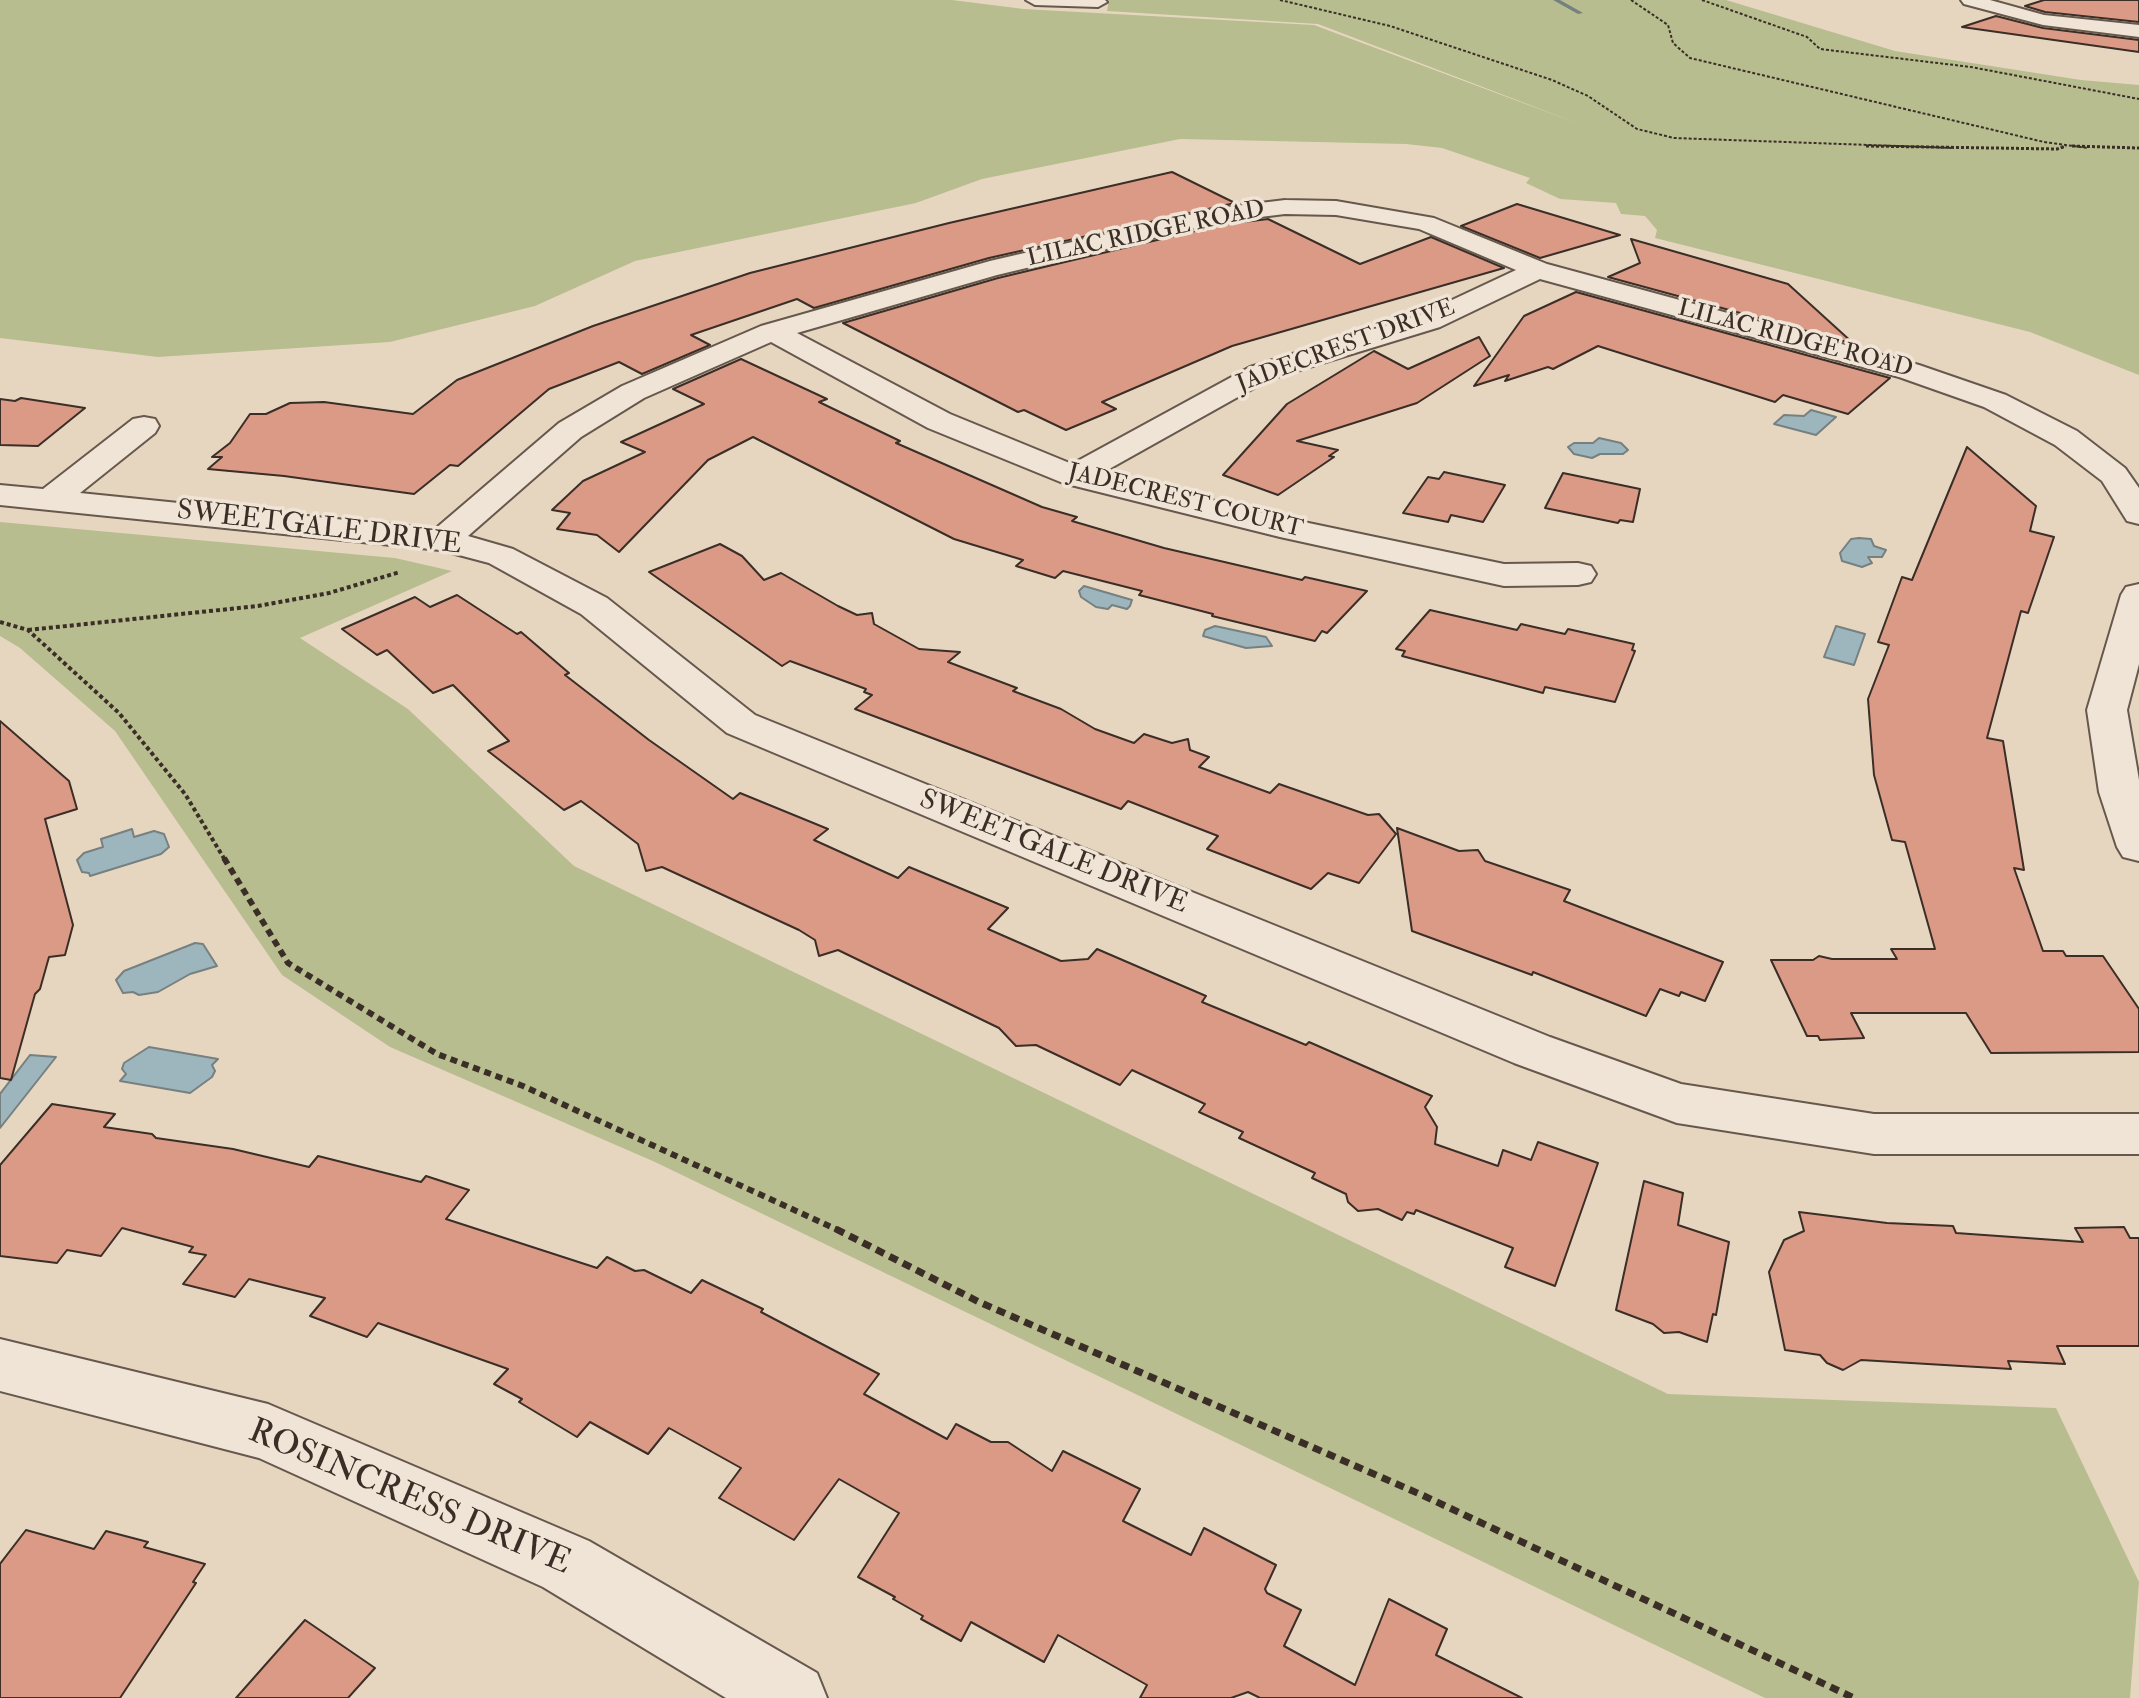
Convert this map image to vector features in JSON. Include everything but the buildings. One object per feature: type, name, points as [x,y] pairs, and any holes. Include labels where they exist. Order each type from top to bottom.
[{"type":"street","points":[[1035,0],[1098,2]]},
{"type":"street","points":[[1970,0],[2043,20],[2139,31]]},
{"type":"street","name":"LILAC RIDGE ROAD","points":[[450,542],[477,513],[570,430],[633,392],[771,332],[990,269],[1219,215],[1285,207],[1336,208],[1425,223],[1538,270],[1909,371],[1995,401],[2066,438],[2114,475],[2139,514]]},
{"type":"street","name":"JADECREST DRIVE","points":[[1074,476],[1260,373],[1430,321],[1538,270]]},
{"type":"street","name":"JADECREST COURT","points":[[771,332],[805,347],[939,421],[1074,476],[1295,530],[1504,575],[1578,574]]},
{"type":"street","points":[[52,499],[144,426]]},
{"type":"street","name":"SWEETGALE DRIVE","points":[[0,495],[450,542],[501,556],[594,606],[741,724],[1532,1050],[1677,1103],[1874,1134],[2139,1134]]},
{"type":"street","points":[[2139,595],[2107,710],[2120,792],[2139,847]]},
{"type":"street","name":"ROSINCRESS DRIVE","points":[[0,1365],[268,1432],[566,1564],[792,1698]]},
{"type":"path","points":[[1280,0],[1390,26],[1552,80],[1588,96],[1637,129],[1674,138],[1928,147],[2057,149],[2066,146]]},
{"type":"path","points":[[1631,0],[1668,25],[1673,43],[1690,58],[1719,67],[2066,146],[2139,148]]},
{"type":"path","points":[[1702,0],[1807,37],[1820,49],[1987,70],[2139,99]]},
{"type":"path","points":[[0,622],[28,630],[205,613],[329,593],[374,582],[450,542]]},
{"type":"path","points":[[28,630],[119,713],[185,794],[288,963],[437,1054],[523,1086],[774,1199],[979,1302],[1422,1495],[1854,1698]]},
{"type":"green space","points":[[0,0],[952,0],[1024,9],[1314,25],[1582,125],[1318,24],[1107,11],[1109,0],[1726,0],[1895,51],[2081,80],[2139,85],[2139,375],[2030,332],[1655,238],[1657,230],[1645,216],[1621,214],[1616,203],[1560,199],[1526,183],[1530,178],[1442,148],[1406,144],[1180,139],[982,179],[916,203],[635,261],[535,306],[390,342],[158,357],[0,338]]},
{"type":"green space","points":[[0,522],[395,558],[452,571],[300,638],[408,709],[574,866],[1668,1394],[2056,1408],[2139,1582],[2130,1698],[1765,1698],[655,1162],[390,1047],[282,975],[115,731],[20,648],[0,636]]},
{"type":"water","points":[[1811,410],[1836,417],[1816,435],[1774,424],[1784,415],[1804,416]]},
{"type":"water","points":[[1599,438],[1621,443],[1628,450],[1623,454],[1600,454],[1592,458],[1574,454],[1568,447],[1574,443],[1593,443]]},
{"type":"water","points":[[1851,539],[1871,539],[1874,546],[1886,550],[1882,557],[1868,557],[1872,563],[1862,567],[1842,561],[1840,553]]},
{"type":"water","points":[[1084,586],[1132,600],[1130,606],[1127,609],[1112,605],[1108,609],[1096,607],[1081,597],[1079,591]]},
{"type":"water","points":[[1215,626],[1266,637],[1272,646],[1246,648],[1203,636],[1205,630]]},
{"type":"water","points":[[1836,626],[1865,634],[1854,665],[1824,657]]},
{"type":"water","points":[[132,829],[134,837],[154,831],[164,834],[169,847],[161,854],[90,876],[82,872],[77,860],[84,853],[103,847],[101,839]]},
{"type":"water","points":[[195,943],[203,944],[217,966],[190,974],[158,992],[139,995],[123,993],[116,980],[124,971]]},
{"type":"water","points":[[149,1047],[218,1059],[212,1065],[215,1071],[212,1077],[190,1093],[120,1081],[126,1074],[122,1069],[124,1063]]},
{"type":"water","points":[[30,1055],[56,1057],[0,1128],[0,1094]]},
{"type":"waterway","points":[[1556,0],[1580,13]]}]
